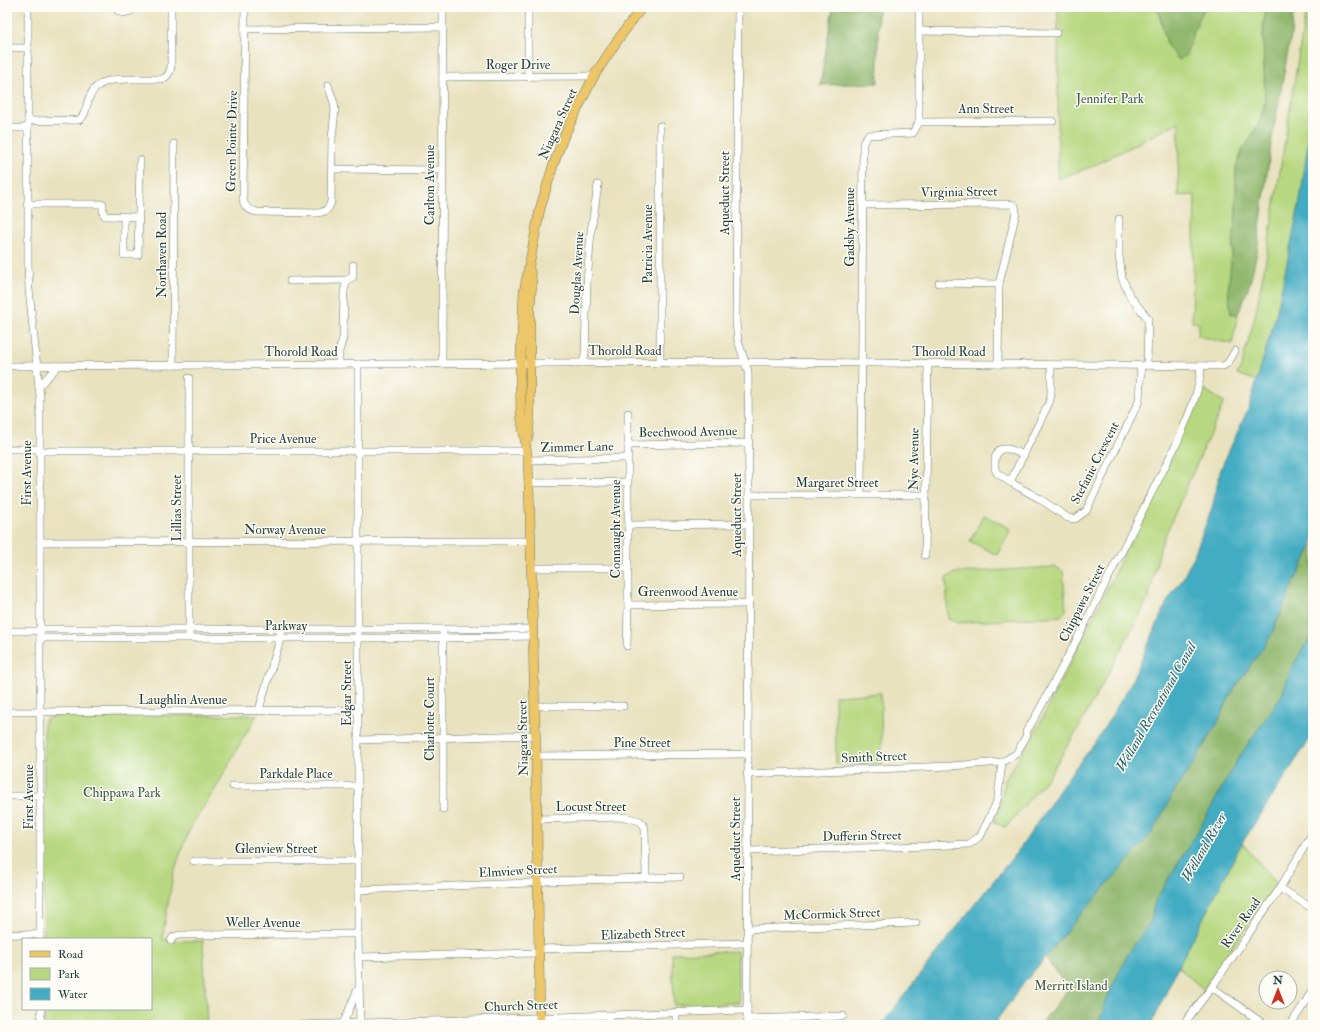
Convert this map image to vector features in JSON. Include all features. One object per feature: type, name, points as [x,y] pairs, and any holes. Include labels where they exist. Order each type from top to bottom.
[{"type":"main road","name":"Niagara Street","points":[[540,1021],[536,735],[527,456],[530,416],[525,363],[532,282],[529,264],[540,209],[553,166],[571,122],[594,76],[642,7]]},
{"type":"street","name":"First Avenue","points":[[28,7],[29,289],[39,386],[41,796],[40,937]]},
{"type":"street","points":[[116,7],[124,13],[131,11],[133,7]]},
{"type":"street","points":[[7,128],[79,120],[83,117],[93,90],[104,81],[113,79],[162,79],[167,77],[170,73],[171,67],[171,7]]},
{"type":"street","name":"Green Pointe Drive","points":[[245,7],[243,199],[245,206],[251,211],[318,213],[324,212],[330,207],[332,138],[335,110],[328,85]]},
{"type":"street","name":"Carlton Avenue","points":[[442,7],[442,363]]},
{"type":"street","points":[[528,7],[528,77]]},
{"type":"street","name":"Aqueduct Street","points":[[738,7],[736,318],[738,341],[748,371],[749,524],[747,1022]]},
{"type":"street","points":[[919,7],[919,122]]},
{"type":"street","points":[[245,29],[442,28]]},
{"type":"street","points":[[920,30],[1056,32]]},
{"type":"street","points":[[7,48],[28,48]]},
{"type":"street","name":"Roger Drive","points":[[442,77],[594,76]]},
{"type":"street","name":"Ann Street","points":[[919,122],[1052,121]]},
{"type":"street","name":"Gadsby Avenue","points":[[861,494],[863,143],[868,135],[913,133],[919,122]]},
{"type":"street","name":"Patricia Avenue","points":[[660,126],[660,363]]},
{"type":"street","name":"Northaven Road","points":[[173,365],[174,144]]},
{"type":"street","points":[[124,217],[124,255],[138,255],[140,160]]},
{"type":"street","points":[[332,169],[442,170]]},
{"type":"street","name":"Douglas Avenue","points":[[583,363],[591,231],[598,185]]},
{"type":"street","points":[[28,204],[103,204],[103,213],[105,216],[138,217]]},
{"type":"street","name":"Virginia Street","points":[[863,205],[1011,204],[1015,206],[1016,213],[999,284],[998,364]]},
{"type":"street","name":"Stefanie Crescent","points":[[1024,455],[1005,448],[997,452],[995,458],[995,469],[997,473],[1068,518],[1075,519],[1086,512],[1139,401],[1148,320],[1130,296],[1122,278],[1119,256],[1119,219]]},
{"type":"street","points":[[290,281],[347,280],[353,277],[353,265]]},
{"type":"street","points":[[339,364],[339,351],[344,338],[344,291],[347,280]]},
{"type":"street","points":[[939,283],[999,284]]},
{"type":"street","name":"Thorold Road","points":[[7,366],[745,362],[1226,366],[1235,350]]},
{"type":"street","name":"Edgar Street","points":[[358,364],[358,987],[360,1023]]},
{"type":"street","name":"Nye Avenue","points":[[925,555],[928,364]]},
{"type":"street","points":[[1010,482],[1050,403],[1051,365]]},
{"type":"street","points":[[39,386],[58,366]]},
{"type":"street","name":"Chippawa Street","points":[[1002,762],[1016,754],[1024,741],[1027,735],[1026,732],[1038,714],[1161,475],[1189,412],[1200,379],[1200,366]]},
{"type":"street","name":"Lillias Street","points":[[189,378],[189,638]]},
{"type":"street","name":"Connaught Avenue","points":[[627,646],[628,413]]},
{"type":"street","name":"Beechwood Avenue","points":[[628,445],[748,443]]},
{"type":"street","name":"Price Avenue","points":[[7,449],[358,451],[527,456]]},
{"type":"street","name":"Zimmer Lane","points":[[527,456],[628,458]]},
{"type":"street","points":[[528,483],[628,482]]},
{"type":"street","name":"Margaret Street","points":[[749,495],[926,495]]},
{"type":"street","points":[[628,525],[749,524]]},
{"type":"street","name":"Norway Avenue","points":[[40,542],[530,541]]},
{"type":"street","points":[[531,568],[628,568]]},
{"type":"street","name":"Greenwood Avenue","points":[[628,605],[748,604]]},
{"type":"street","points":[[260,711],[260,706],[280,638],[280,628]]},
{"type":"street","name":"Parkway","points":[[40,633],[118,629],[280,628],[443,629],[532,632]]},
{"type":"street","points":[[118,629],[118,638]]},
{"type":"street","name":"Charlotte Court","points":[[443,629],[443,809]]},
{"type":"street","name":"Parkway","points":[[7,631],[118,638],[443,638],[532,632]]},
{"type":"street","points":[[535,706],[623,706]]},
{"type":"street","name":"Laughlin Avenue","points":[[7,712],[359,710]]},
{"type":"street","points":[[359,740],[536,735]]},
{"type":"street","name":"Pine Street","points":[[536,756],[748,754]]},
{"type":"street","name":"Smith Street","points":[[747,774],[951,766],[1002,762]]},
{"type":"street","name":"Dufferin Street","points":[[748,851],[965,844],[975,840],[981,835],[995,806],[998,797],[1002,762]]},
{"type":"street","name":"Parkdale Place","points":[[233,786],[358,786]]},
{"type":"street","points":[[7,796],[41,796]]},
{"type":"street","name":"Locust Street","points":[[537,819],[625,817],[638,820],[643,824],[645,834],[646,877]]},
{"type":"street","name":"River Road","points":[[1183,1025],[1212,987],[1280,888],[1313,832]]},
{"type":"street","name":"Glenview Street","points":[[194,861],[358,861]]},
{"type":"street","name":"Elmview Street","points":[[358,890],[646,877],[680,877]]},
{"type":"street","points":[[1280,888],[1313,908]]},
{"type":"street","name":"McCormick Street","points":[[748,929],[916,923]]},
{"type":"street","points":[[7,934],[40,937]]},
{"type":"street","name":"Weller Avenue","points":[[171,941],[174,937],[179,935],[358,934]]},
{"type":"street","name":"Elizabeth Street","points":[[358,957],[747,943]]},
{"type":"street","points":[[343,1024],[358,987]]},
{"type":"street","points":[[1212,987],[1265,1025]]},
{"type":"street","points":[[1290,1025],[1313,988]]},
{"type":"street","points":[[41,1010],[41,1025]]},
{"type":"street","name":"Church Street","points":[[297,1025],[540,1021],[609,1015],[747,1010]]},
{"type":"street","points":[[676,1012],[676,1025]]},
{"type":"street","points":[[609,1015],[609,1025]]},
{"type":"street","points":[[747,1022],[843,1016]]},
{"type":"green space","points":[[833,7],[878,7],[878,83],[820,85]]},
{"type":"green space","name":"Jennifer Park","points":[[1058,7],[1157,7],[1168,47],[1186,55],[1195,27],[1205,7],[1267,7],[1263,36],[1265,101],[1261,118],[1251,138],[1243,149],[1236,167],[1236,215],[1231,313],[1238,314],[1232,344],[1198,336],[1199,323],[1192,322],[1195,195],[1178,196],[1179,122],[1093,166],[1058,179]]},
{"type":"green space","points":[[1157,7],[1205,7],[1195,27],[1186,55],[1179,60],[1168,47]]},
{"type":"green space","points":[[1267,7],[1294,7],[1291,35],[1271,144],[1257,252],[1250,283],[1238,314],[1231,314],[1228,290],[1236,215],[1236,167],[1243,149],[1251,138],[1261,118],[1265,102],[1263,36]]},
{"type":"green space","points":[[1306,9],[1313,10],[1313,108],[1309,140],[1300,201],[1276,315],[1257,381],[1237,374],[1241,367],[1255,316],[1265,265]]},
{"type":"green space","points":[[1202,388],[1224,402],[1161,545],[1148,599],[1082,722],[1049,776],[1006,827],[994,823],[1000,808],[1005,780],[1038,727],[1111,581]]},
{"type":"green space","points":[[984,515],[1011,529],[997,555],[970,541]]},
{"type":"green space","name":"Merritt Island","points":[[1313,544],[1313,634],[1293,665],[1282,695],[1237,760],[1201,826],[1155,901],[1151,921],[1128,954],[1098,1025],[1040,1025],[1069,988],[1045,958],[1076,920],[1193,764],[1218,722],[1232,692],[1271,636],[1291,588]]},
{"type":"green space","points":[[1054,567],[1063,571],[1066,611],[1061,616],[957,623],[948,619],[946,578],[955,573]]},
{"type":"green space","points":[[881,693],[882,764],[836,764],[835,696]]},
{"type":"green space","name":"Chippawa Park","points":[[257,715],[216,788],[192,824],[173,875],[162,939],[177,941],[203,941],[207,1025],[44,1025],[44,1010],[152,1010],[152,938],[44,938],[44,722],[46,719],[57,716]]},
{"type":"green space","points":[[1242,843],[1277,884],[1203,989],[1178,967]]},
{"type":"green space","points":[[737,951],[739,1003],[674,1005],[672,953]]},
{"type":"water","name":"Welland Recreational Canal","points":[[1313,108],[1313,544],[1291,588],[1271,636],[1232,692],[1218,722],[1193,764],[1175,790],[1152,833],[1076,920],[1024,983],[993,1025],[881,1025],[1021,847],[1071,773],[1095,743],[1130,685],[1167,602],[1182,580],[1193,558],[1212,508],[1221,468],[1249,407],[1276,315],[1300,201]]},
{"type":"water","name":"Welland River","points":[[1313,634],[1313,734],[1242,843],[1178,967],[1151,1025],[1098,1025],[1109,993],[1128,954],[1151,921],[1155,901],[1201,826],[1237,760],[1282,695],[1293,665]]}]
